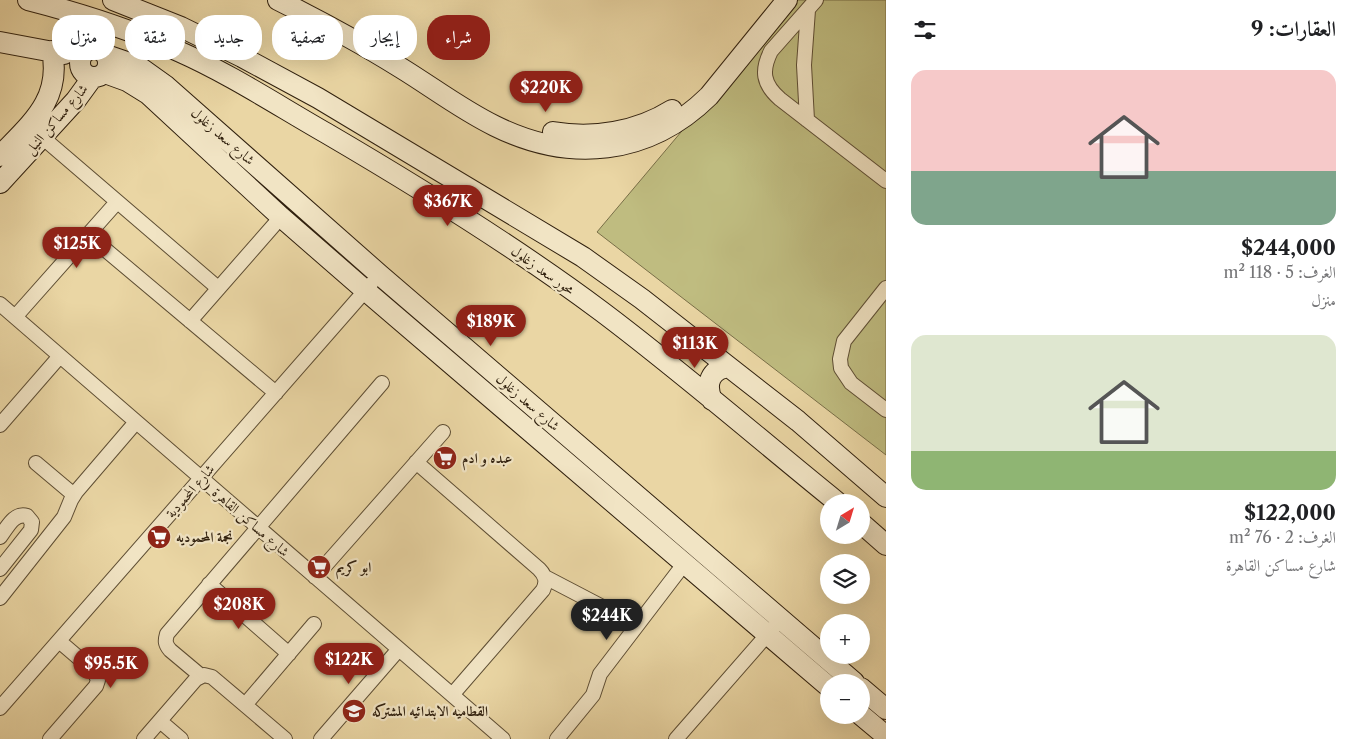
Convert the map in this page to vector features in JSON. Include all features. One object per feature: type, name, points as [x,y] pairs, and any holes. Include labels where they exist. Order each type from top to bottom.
[{"type":"street","name":"محور سعد زغلول","points":[[28,0],[94,18],[180,52],[236,81],[460,214],[601,311],[827,494]]},
{"type":"street","points":[[113,0],[181,27],[318,98],[583,257],[642,299],[798,421],[886,498]]},
{"type":"street","points":[[278,0],[381,55],[493,125],[534,142],[580,149],[607,148],[631,144],[667,128],[694,111],[709,96],[787,0]]},
{"type":"street","points":[[306,0],[415,60],[503,116],[523,125],[541,130],[572,135],[622,131],[662,116],[683,102],[708,79],[772,0]]},
{"type":"street","points":[[812,5],[771,51],[766,61],[764,72],[766,82],[772,92],[886,181]]},
{"type":"street","points":[[807,120],[804,65],[812,5]]},
{"type":"street","points":[[0,42],[52,52]]},
{"type":"street","name":"شارع مساكن النيل","points":[[0,156],[33,120],[49,97],[54,70],[53,60]]},
{"type":"street","name":"شارع سعد زغلول","points":[[99,60],[101,68],[138,87],[186,116],[380,274],[774,627],[820,677]]},
{"type":"street","name":"شارع مساكن النيل","points":[[0,183],[76,100],[101,68]]},
{"type":"street","name":"شارع سعد زغلول","points":[[186,116],[281,217],[684,564],[842,674]]},
{"type":"street","points":[[42,136],[116,202],[218,288]]},
{"type":"street","points":[[15,317],[116,202]]},
{"type":"street","points":[[190,321],[281,217]]},
{"type":"street","points":[[88,235],[276,393]]},
{"type":"street","name":"شارع المحمودية","points":[[0,708],[380,274]]},
{"type":"street","points":[[886,288],[844,341],[840,359],[841,368],[851,383],[886,410]]},
{"type":"street","name":"شارع مساكن القاهرة","points":[[0,304],[503,739]]},
{"type":"street","points":[[0,425],[60,356]]},
{"type":"street","points":[[712,400],[708,390],[710,379],[718,370],[728,367]]},
{"type":"street","points":[[200,676],[166,645],[165,639],[167,634],[382,383]]},
{"type":"street","points":[[0,598],[64,517],[74,495],[136,422]]},
{"type":"street","points":[[315,577],[443,432]]},
{"type":"street","points":[[416,462],[539,569],[545,577],[637,625]]},
{"type":"street","points":[[36,463],[74,495]]},
{"type":"street","points":[[0,537],[15,517],[19,515],[27,516],[32,522],[31,530],[0,569]]},
{"type":"street","points":[[870,531],[886,545]]},
{"type":"street","points":[[557,739],[593,695],[600,674],[684,564]]},
{"type":"street","points":[[452,695],[543,590],[545,577]]},
{"type":"street","points":[[209,584],[289,654]]},
{"type":"street","points":[[245,705],[314,624]]},
{"type":"street","points":[[676,739],[774,627]]},
{"type":"street","points":[[50,739],[96,686],[98,680],[94,671],[59,641]]},
{"type":"street","points":[[321,739],[399,649]]},
{"type":"street","points":[[144,739],[200,676],[204,675],[212,677],[285,739]]},
{"type":"street","points":[[870,696],[886,709]]},
{"type":"street","points":[[160,721],[181,739]]},
{"type":"street","points":[[870,723],[886,736]]},
{"type":"shaded area","points":[[792,0],[886,0],[886,455],[597,232]]},
{"type":"place","name":"عبده و ادم","points":[[445,458]]},
{"type":"place","name":"نجمة المحموديه","points":[[159,537]]},
{"type":"place","name":"ابو كريم","points":[[319,567]]},
{"type":"place","name":"القطاميه الابتدائيه المشتركه","points":[[354,711]]}]
